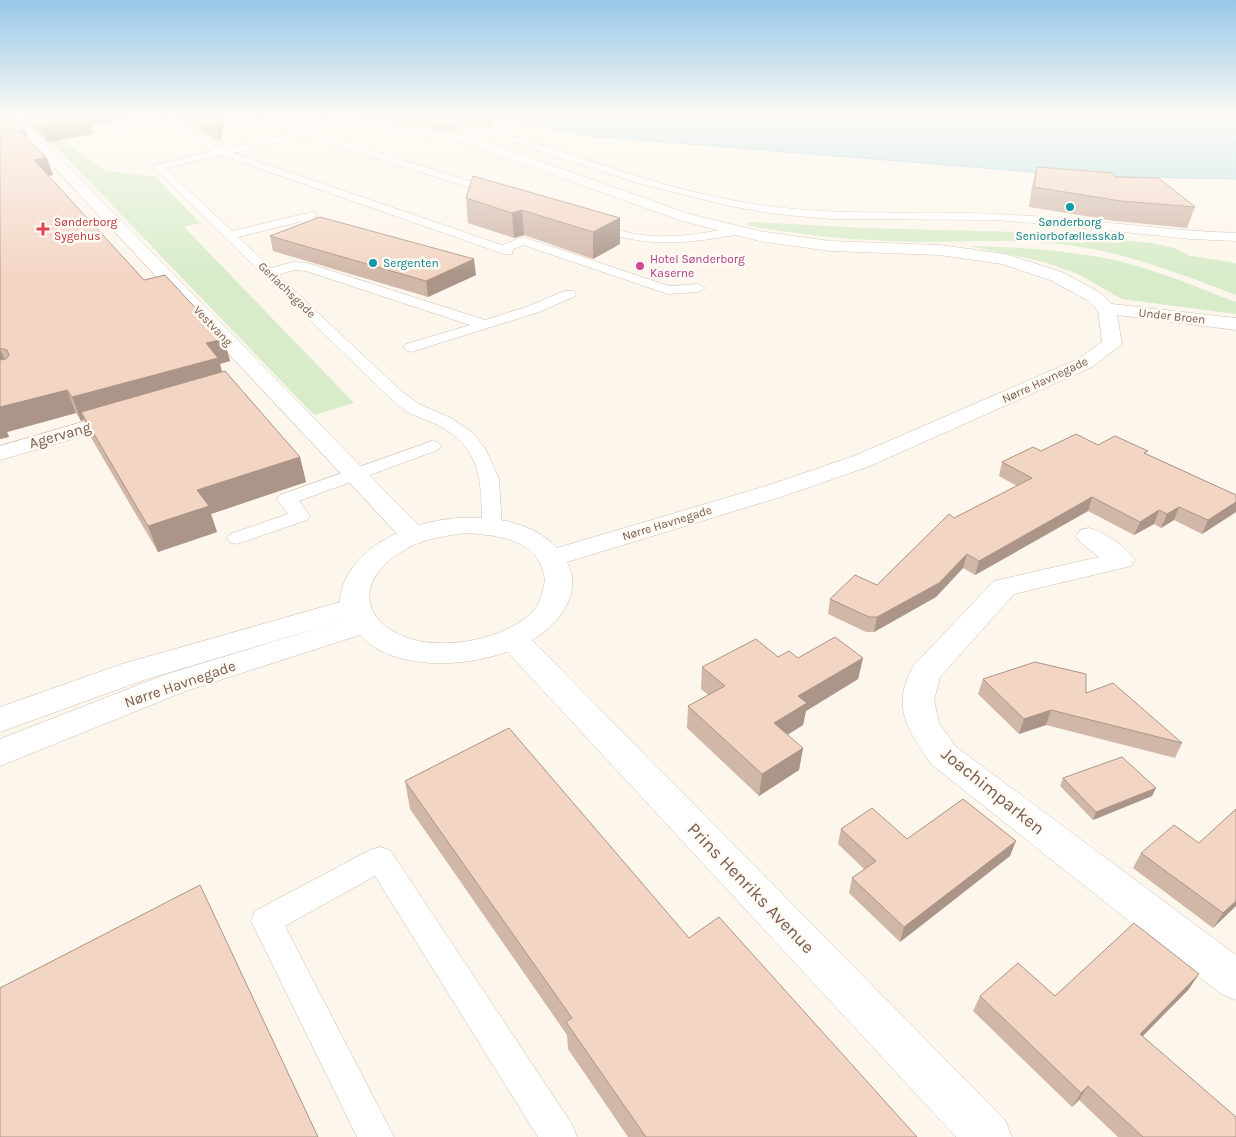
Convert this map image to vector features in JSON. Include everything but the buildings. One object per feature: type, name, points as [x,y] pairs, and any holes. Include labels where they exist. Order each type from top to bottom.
[{"type":"street","name":"Vestvang","points":[[64,170],[413,535]]},
{"type":"street","points":[[552,170],[636,202],[735,231],[784,241],[830,246],[940,250],[1005,259],[1056,276],[1093,296],[1107,309]]},
{"type":"street","name":"Under Broen","points":[[1107,309],[1236,324]]},
{"type":"street","name":"Nørre Havnegade","points":[[552,558],[775,491],[862,461],[1076,367],[1112,344],[1107,309]]},
{"type":"street","name":"Agervang","points":[[0,453],[143,412]]},
{"type":"street","points":[[466,525],[492,527],[517,533],[538,544],[552,558],[560,578],[556,600],[540,621],[513,639],[481,650],[446,654],[412,650],[383,640],[359,616],[355,586],[366,566],[386,548],[413,535],[439,528],[466,525]]},
{"type":"street","name":"Joachimparken","points":[[1089,536],[1121,560],[1004,587],[925,673],[918,700],[923,726],[943,755],[1236,980]]},
{"type":"street","name":"Nørre Havnegade","points":[[0,720],[133,672],[359,616]]},
{"type":"street","name":"Nørre Havnegade","points":[[0,753],[175,683],[359,616]]},
{"type":"street","name":"Prins Henriks Avenue","points":[[513,639],[988,1137]]},
{"type":"lane","name":"Gerlachsgade","points":[[161,170],[394,393],[413,408],[445,422],[468,438],[480,454],[490,479],[492,527]]},
{"type":"lane","points":[[274,170],[506,250],[524,241],[668,290],[698,288]]},
{"type":"lane","points":[[424,170],[508,196]]},
{"type":"lane","points":[[565,175],[581,170]]},
{"type":"lane","points":[[607,170],[641,181],[730,203],[775,211],[870,218],[994,217],[1047,220],[1191,235],[1236,237]]},
{"type":"lane","points":[[229,235],[324,212]]},
{"type":"lane","points":[[300,218],[354,232]]},
{"type":"lane","points":[[581,220],[623,235],[647,238],[708,236],[735,231]]},
{"type":"lane","points":[[269,273],[292,266],[307,267],[485,325]]},
{"type":"lane","points":[[411,347],[534,309],[569,294]]},
{"type":"lane","points":[[238,538],[300,516],[287,499],[432,446]]},
{"type":"lane","points":[[376,1137],[266,921],[380,859],[559,1137]]},
{"type":"green space","points":[[78,170],[106,170],[155,177],[200,223],[184,227],[354,403],[314,415]]},
{"type":"green space","points":[[750,222],[867,228],[1057,233],[1151,243],[1175,248],[1191,256],[1236,264],[1236,295],[1126,257],[1081,247],[1023,242],[918,242],[852,239],[809,235],[745,225]]},
{"type":"green space","points":[[970,246],[1060,251],[1114,260],[1144,268],[1236,302],[1236,314],[1122,299],[1078,274],[1044,262]]},
{"type":"water","points":[[1009,170],[1068,170],[1072,178],[1039,177],[1033,172]]},
{"type":"water","points":[[1096,170],[1236,170],[1236,179],[1100,176]]},
{"type":"place","name":"Sønderborg Seniorbofællesskab","points":[[1070,207]]},
{"type":"place","name":"Sønderborg Sygehus","points":[[43,229]]},
{"type":"place","name":"Sergenten","points":[[373,263]]},
{"type":"place","name":"Hotel Sønderborg Kaserne","points":[[640,266]]}]
